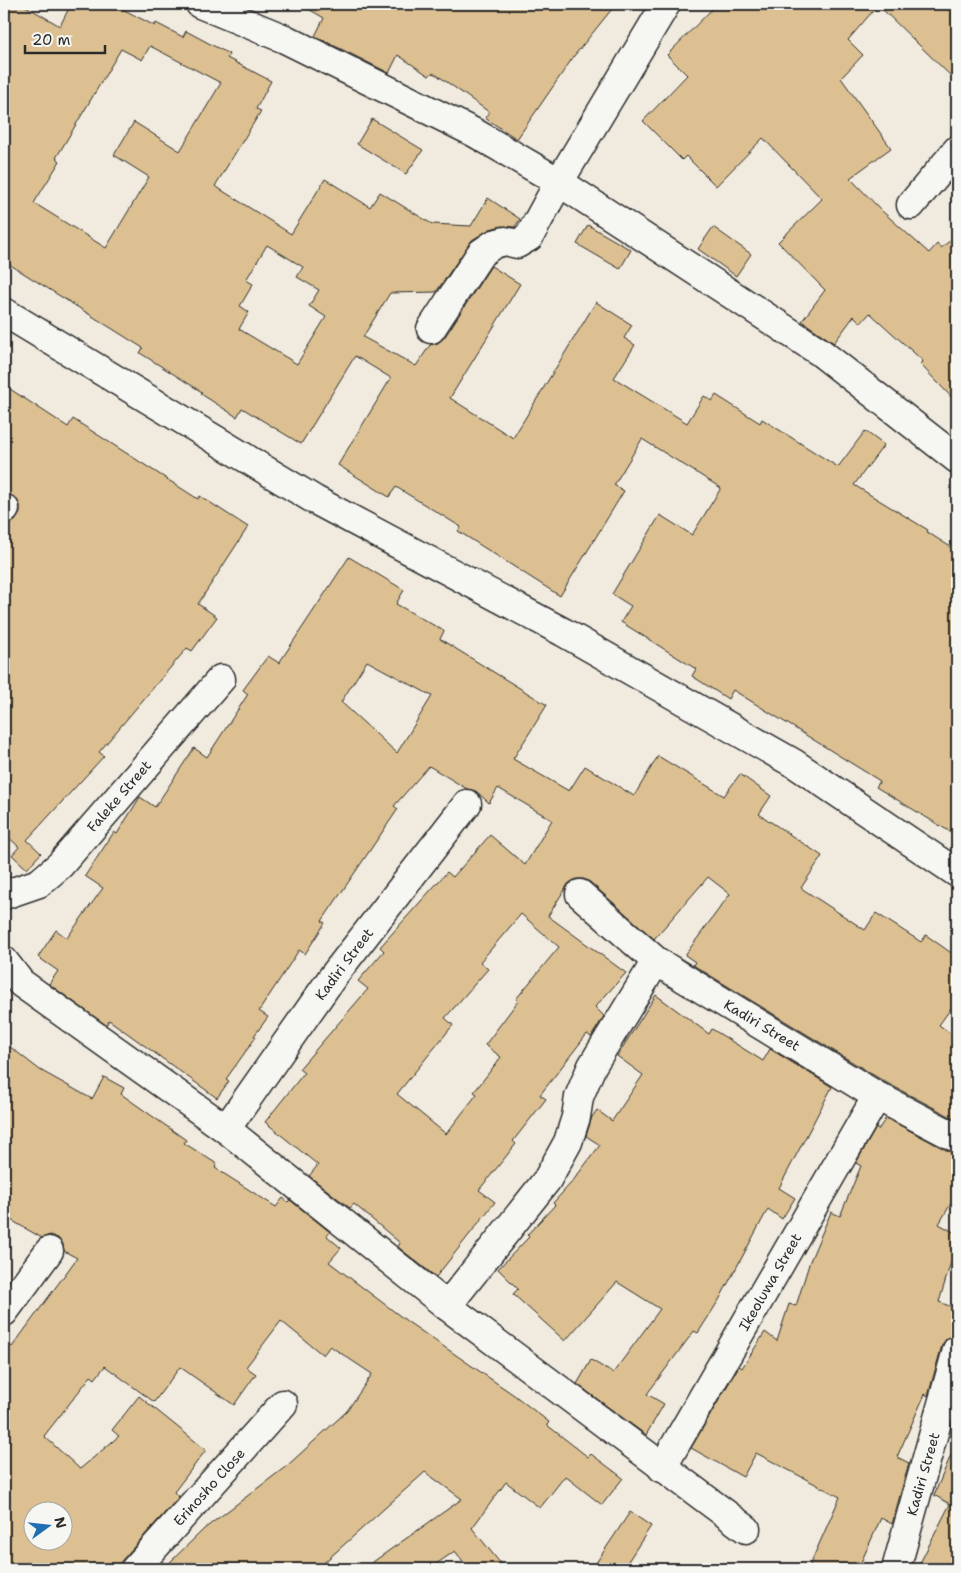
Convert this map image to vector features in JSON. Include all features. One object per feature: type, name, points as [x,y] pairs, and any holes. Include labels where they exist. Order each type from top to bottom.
[{"type":"street","points":[[200,4],[285,39],[475,133],[559,182],[820,352],[957,459]]},
{"type":"street","points":[[430,329],[481,253],[494,244],[505,241],[516,244],[530,237],[559,182],[666,4]]},
{"type":"street","points":[[911,205],[957,150]]},
{"type":"street","points":[[4,312],[316,500],[563,632],[795,764],[957,873]]},
{"type":"street","name":"Faleke Street","points":[[4,894],[39,883],[60,865],[221,679]]},
{"type":"street","name":"Kadiri Street","points":[[226,1129],[334,975],[467,804]]},
{"type":"street","name":"Kadiri Street","points":[[580,894],[656,961],[877,1096],[957,1138]]},
{"type":"street","points":[[4,961],[21,984],[226,1129],[447,1306],[746,1529]]},
{"type":"street","points":[[447,1306],[547,1180],[568,1142],[576,1117],[579,1097],[592,1066],[656,961]]},
{"type":"street","name":"Ikeoluwa Street","points":[[662,1468],[877,1096]]},
{"type":"street","points":[[4,1312],[50,1251]]},
{"type":"street","name":"Kadiri Street","points":[[896,1569],[957,1350]]},
{"type":"street","name":"Erinosho Close","points":[[136,1569],[283,1404]]},
{"type":"building","points":[[4,4],[22,4],[60,26],[71,4],[113,4],[155,26],[156,23],[183,37],[186,31],[229,54],[227,58],[271,81],[256,109],[261,111],[215,186],[291,234],[325,179],[370,207],[380,192],[432,224],[471,226],[488,198],[520,219],[515,227],[501,226],[490,229],[472,240],[436,292],[390,293],[363,337],[416,366],[430,345],[438,343],[444,338],[491,266],[520,284],[450,398],[513,438],[596,302],[632,325],[624,338],[635,345],[614,378],[687,423],[704,396],[712,401],[716,395],[760,423],[762,419],[838,467],[865,431],[884,445],[854,485],[928,530],[927,532],[957,551],[957,836],[876,787],[880,781],[733,690],[728,699],[692,676],[696,669],[621,622],[631,606],[612,594],[660,515],[692,535],[721,488],[642,439],[614,485],[624,491],[560,596],[458,531],[461,527],[396,487],[389,497],[338,465],[391,378],[355,356],[301,444],[242,408],[237,417],[201,394],[202,392],[140,353],[143,348],[4,261]],"holes":[[[150,46],[221,83],[180,151],[134,122],[114,155],[149,177],[106,248],[34,203],[60,161],[56,158],[121,49],[142,60]],[[267,245],[303,267],[297,277],[319,290],[309,306],[326,317],[297,364],[239,329],[249,312],[240,306],[253,284],[246,280]]]},
{"type":"building","points":[[300,4],[616,4],[574,56],[517,139],[485,118],[489,112],[437,75],[432,73],[429,76],[398,55],[389,73],[315,36],[324,18]]},
{"type":"building","points":[[717,4],[957,4],[957,82],[878,5],[848,40],[863,55],[841,78],[891,148],[850,178],[882,211],[929,253],[937,244],[941,248],[957,235],[957,403],[920,364],[923,361],[870,313],[861,323],[854,316],[834,343],[802,321],[825,290],[778,242],[822,199],[763,138],[716,186],[686,156],[682,160],[643,121],[687,75],[667,55]]},
{"type":"building","points":[[372,119],[423,150],[406,174],[357,144]]},
{"type":"building","points":[[588,225],[631,250],[620,269],[577,244]]},
{"type":"building","points":[[713,227],[751,254],[736,276],[698,249]]},
{"type":"building","points":[[4,385],[68,427],[73,419],[198,499],[200,496],[248,527],[198,604],[217,617],[192,651],[187,648],[99,752],[104,756],[27,840],[41,853],[27,869],[12,855],[19,847],[4,833],[4,525],[15,521],[20,513],[20,505],[16,498],[4,494]]},
{"type":"building","points":[[349,557],[404,590],[396,604],[444,631],[440,639],[547,705],[513,759],[569,791],[585,766],[634,796],[658,756],[724,796],[740,774],[771,796],[759,814],[822,856],[801,888],[865,930],[876,913],[921,942],[926,935],[957,957],[957,1000],[939,1025],[957,1038],[957,1120],[885,1082],[693,965],[695,962],[685,955],[730,894],[708,877],[654,939],[590,882],[584,879],[576,879],[568,884],[548,916],[626,973],[595,1007],[604,1016],[591,1037],[587,1034],[540,1095],[546,1099],[513,1141],[516,1144],[479,1190],[495,1202],[436,1277],[398,1247],[400,1243],[354,1204],[350,1208],[309,1176],[318,1165],[265,1122],[304,1073],[299,1069],[368,989],[358,981],[384,951],[380,947],[447,872],[453,877],[490,835],[525,865],[552,820],[498,788],[489,803],[476,791],[467,789],[429,766],[394,806],[398,809],[322,921],[325,923],[305,954],[299,950],[259,1011],[268,1017],[226,1079],[229,1081],[217,1098],[109,1020],[106,1025],[49,984],[58,971],[38,957],[56,930],[67,938],[103,888],[85,876],[114,832],[117,834],[140,797],[155,807],[194,748],[207,757],[248,694],[243,690],[268,656],[279,663]],"holes":[[[367,661],[432,696],[397,753],[341,702]],[[521,914],[559,947],[516,999],[518,1001],[485,1045],[501,1057],[474,1092],[477,1094],[446,1134],[397,1094],[453,1025],[445,1018],[488,969],[480,962]]]},
{"type":"building","points":[[656,995],[709,1034],[712,1029],[763,1061],[770,1049],[832,1087],[779,1188],[795,1198],[782,1219],[768,1209],[719,1300],[698,1333],[694,1331],[647,1394],[664,1404],[646,1435],[577,1384],[591,1360],[613,1373],[660,1309],[617,1282],[565,1341],[513,1294],[518,1289],[498,1269],[529,1237],[527,1235],[555,1205],[553,1203],[572,1182],[600,1145],[586,1136],[592,1117],[597,1110],[612,1121],[643,1075],[617,1056]]},
{"type":"building","points":[[4,1042],[40,1070],[92,1099],[104,1077],[124,1088],[121,1094],[186,1140],[184,1143],[217,1164],[215,1168],[276,1207],[283,1198],[288,1202],[290,1200],[330,1232],[327,1236],[341,1248],[329,1262],[408,1322],[514,1395],[549,1422],[547,1425],[588,1457],[591,1454],[623,1478],[602,1505],[565,1476],[540,1508],[506,1482],[472,1528],[505,1569],[469,1569],[455,1551],[429,1569],[363,1569],[462,1499],[425,1472],[317,1569],[163,1569],[204,1529],[288,1465],[347,1411],[372,1374],[330,1346],[323,1355],[281,1321],[246,1367],[256,1374],[234,1405],[180,1367],[154,1402],[105,1366],[95,1379],[91,1376],[44,1436],[80,1469],[119,1436],[112,1430],[139,1396],[206,1450],[174,1492],[179,1497],[114,1569],[4,1569],[4,1340],[12,1347],[77,1258],[64,1251],[63,1244],[58,1238],[50,1235],[42,1238],[4,1216]]},
{"type":"building","points":[[886,1118],[957,1154],[957,1193],[939,1224],[957,1234],[957,1242],[939,1302],[957,1309],[957,1327],[954,1335],[946,1339],[942,1345],[928,1396],[925,1394],[897,1457],[909,1463],[892,1524],[881,1518],[858,1569],[808,1569],[840,1497],[756,1453],[743,1477],[691,1448],[739,1366],[742,1368],[765,1332],[777,1341],[789,1304],[796,1306],[810,1261],[831,1212],[840,1216],[861,1166],[856,1163],[876,1128],[878,1130]]},
{"type":"building","points":[[957,1441],[957,1569],[917,1569],[950,1504],[934,1495]]},
{"type":"building","points":[[630,1512],[651,1526],[623,1569],[592,1569]]}]
